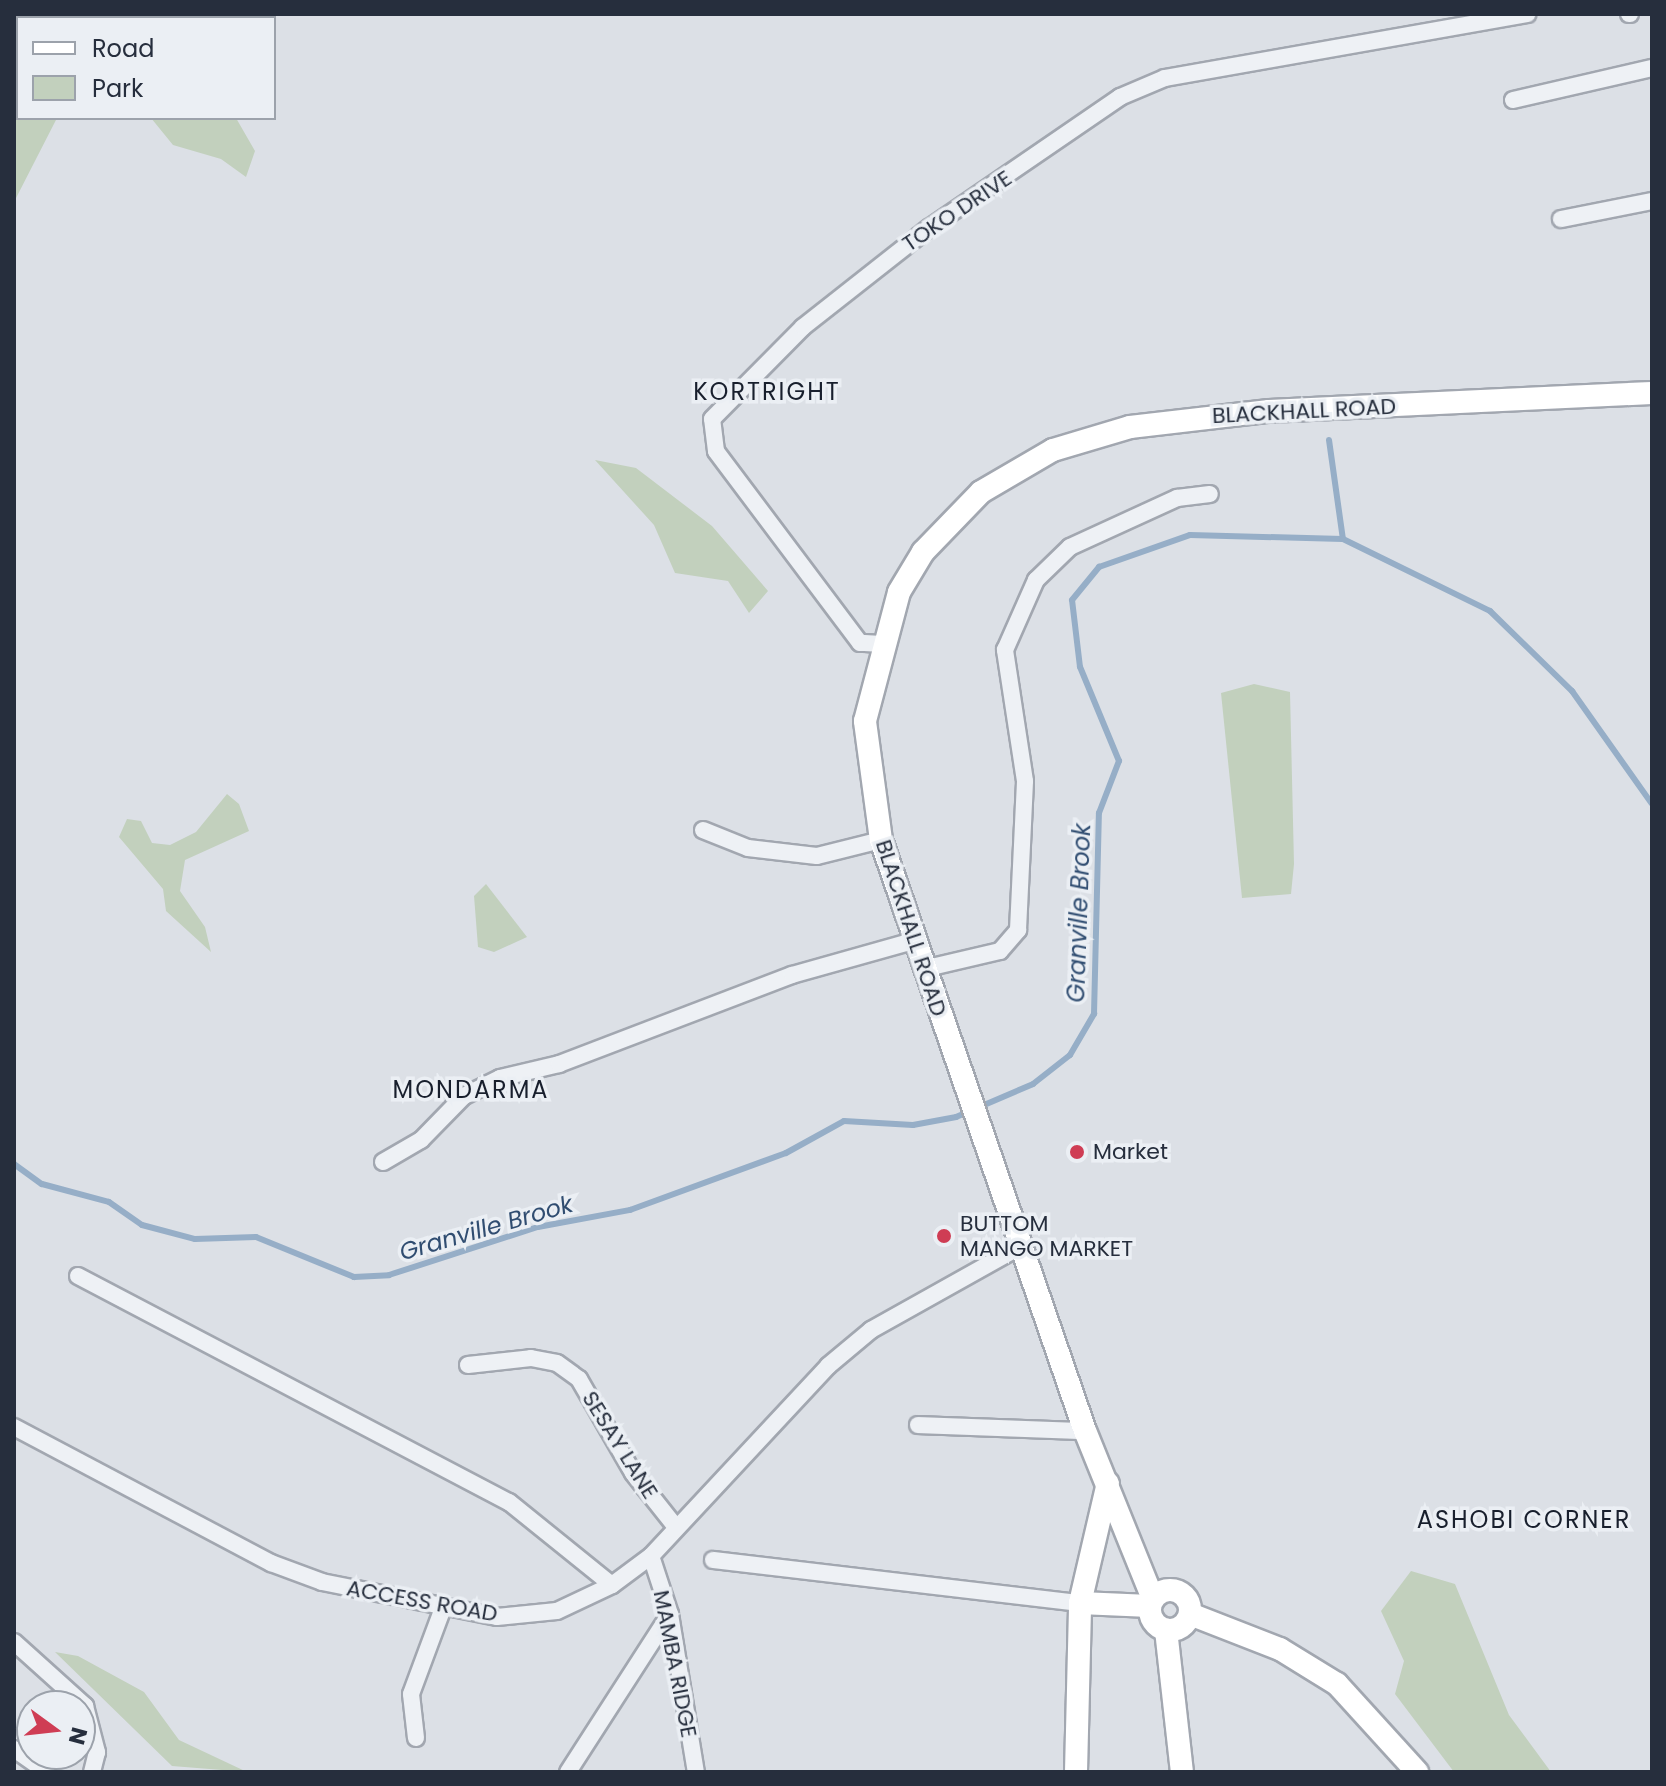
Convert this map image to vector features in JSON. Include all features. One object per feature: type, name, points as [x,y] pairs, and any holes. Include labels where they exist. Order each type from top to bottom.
[{"type":"main road","name":"BLACKHALL ROAD","points":[[1152,1602],[1108,1483],[1085,1431],[913,941],[881,840],[865,721],[882,644],[899,592],[923,552],[981,492],[1053,450],[1180,418],[1652,393]]},
{"type":"main road","points":[[1076,1772],[1080,1603],[1108,1483]]},
{"type":"main road","points":[[1080,1603],[1152,1602],[1175,1590],[1190,1614],[1280,1649],[1337,1684],[1417,1772]]},
{"type":"main road","points":[[1152,1602],[1153,1621],[1166,1630],[1181,1627],[1190,1614]]},
{"type":"main road","points":[[1166,1630],[1182,1772]]},
{"type":"street","name":"TOKO DRIVE","points":[[882,644],[860,643],[714,440],[712,419],[725,403],[803,327],[929,228],[1120,97],[1165,78],[1527,14]]},
{"type":"street","points":[[1513,100],[1652,68]]},
{"type":"street","points":[[1561,219],[1652,201]]},
{"type":"street","points":[[923,969],[1000,951],[1018,930],[1025,781],[1005,650],[1036,580],[1070,547],[1177,498],[1210,494]]},
{"type":"street","points":[[703,830],[748,848],[817,856],[881,840]]},
{"type":"street","points":[[383,1162],[421,1140],[464,1096],[500,1078],[559,1064],[792,975],[913,941]]},
{"type":"street","name":"ACCESS ROAD","points":[[14,1427],[271,1563],[322,1582],[497,1617],[557,1611],[612,1585],[651,1556],[675,1526],[871,1330],[1021,1246]]},
{"type":"street","points":[[78,1276],[509,1502],[612,1585]]},
{"type":"street","name":"SESAY LANE","points":[[468,1365],[531,1358],[557,1363],[579,1379],[633,1473],[675,1526]]},
{"type":"street","points":[[918,1425],[1085,1431]]},
{"type":"street","name":"MAMBA RIDGE","points":[[651,1556],[670,1614],[696,1772]]},
{"type":"street","points":[[713,1560],[1080,1603]]},
{"type":"street","points":[[416,1738],[411,1694],[443,1608]]},
{"type":"street","points":[[568,1772],[670,1614]]},
{"type":"street","points":[[14,1642],[85,1706],[97,1752],[92,1772]]},
{"type":"street","points":[[14,1749],[47,1772]]},
{"type":"green space","points":[[14,14],[38,16],[16,16],[16,120],[56,120],[14,202]]},
{"type":"green space","points":[[153,120],[237,120],[255,151],[246,177],[221,159],[173,145]]},
{"type":"green space","points":[[595,460],[636,468],[712,526],[768,591],[749,613],[728,581],[675,573],[654,525]]},
{"type":"green space","points":[[1254,684],[1290,692],[1294,864],[1291,894],[1242,898],[1221,693]]},
{"type":"green space","points":[[227,794],[239,804],[249,831],[185,860],[180,891],[205,927],[211,952],[166,911],[163,889],[119,837],[127,819],[141,821],[152,843],[170,845],[196,832]]},
{"type":"green space","points":[[486,884],[527,937],[494,952],[478,947],[474,896]]},
{"type":"green space","points":[[1411,1571],[1455,1584],[1509,1715],[1551,1772],[1454,1772],[1395,1694],[1404,1661],[1381,1611]]},
{"type":"green space","points":[[55,1652],[78,1656],[144,1692],[179,1740],[247,1772],[172,1766]]},
{"type":"waterway","points":[[1329,440],[1343,539]]},
{"type":"waterway","name":"Granville Brook","points":[[14,1164],[42,1184],[109,1202],[142,1225],[195,1239],[256,1237],[354,1277],[389,1275],[538,1227],[630,1210],[786,1153],[844,1121],[913,1125],[956,1117],[1033,1084],[1070,1055],[1094,1014],[1099,813],[1119,761],[1080,667],[1072,600],[1099,567],[1190,535],[1343,539],[1490,611],[1572,691],[1652,804]]},
{"type":"place","name":"Market","points":[[1077,1152]]},
{"type":"place","name":"BUTTOM MANGO MARKET","points":[[944,1236]]},
{"type":"district","name":"KORTRIGHT","points":[[767,392]]},
{"type":"district","name":"MONDARMA","points":[[471,1090]]},
{"type":"district","name":"ASHOBI CORNER","points":[[1524,1520]]}]
